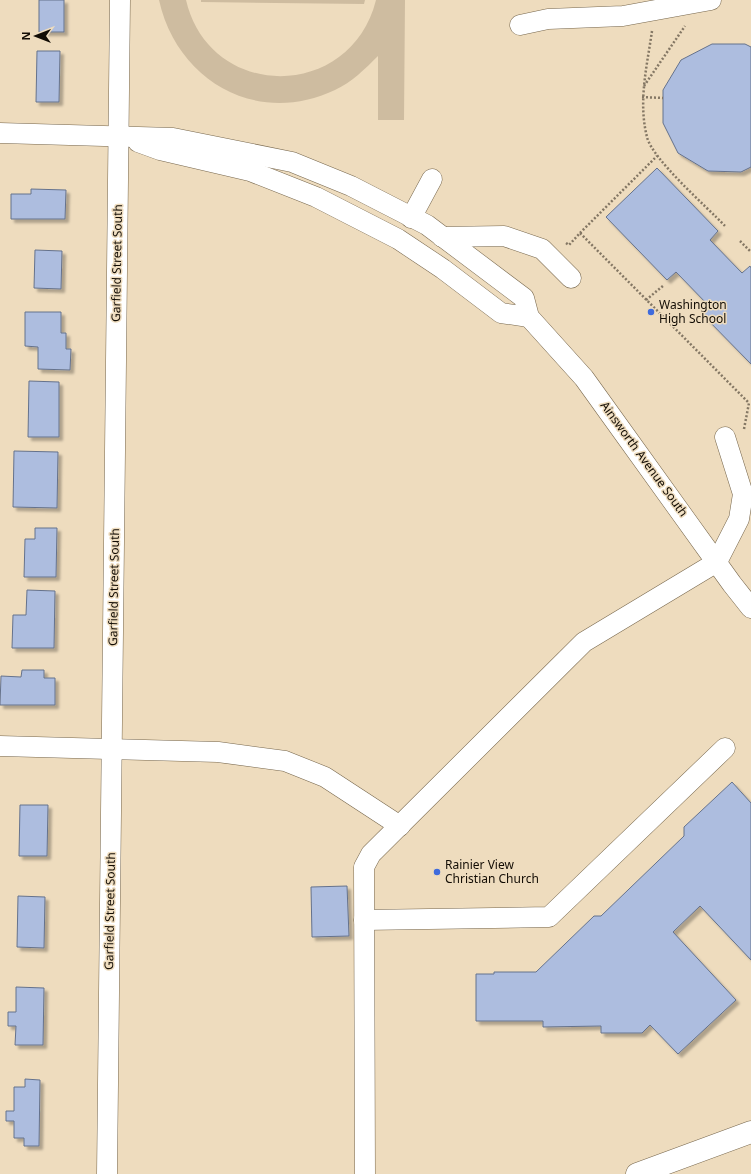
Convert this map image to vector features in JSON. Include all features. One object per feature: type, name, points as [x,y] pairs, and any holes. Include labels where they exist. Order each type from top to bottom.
[{"type":"main road","points":[[637,1174],[751,1132]]},
{"type":"street","name":"Garfield Street South","points":[[107,1174],[120,0]]},
{"type":"street","points":[[520,25],[548,19],[623,16],[707,1]]},
{"type":"street","name":"Ainsworth Avenue South","points":[[0,133],[119,135],[173,138],[292,162],[351,186],[427,225],[524,298],[529,317],[584,378],[751,608]]},
{"type":"street","name":"Ainsworth Avenue South","points":[[119,135],[160,150],[250,171],[316,197],[398,239],[443,269],[501,313],[529,317]]},
{"type":"street","points":[[411,218],[432,179]]},
{"type":"street","points":[[442,237],[504,236],[511,238],[542,249],[570,278]]},
{"type":"street","points":[[364,1174],[364,867],[371,854],[584,642],[717,562],[739,519],[743,494],[725,437]]},
{"type":"street","points":[[0,746],[218,752],[285,761],[325,777],[400,826]]},
{"type":"street","points":[[364,920],[549,917],[724,748]]},
{"type":"path","points":[[644,87],[707,1]]},
{"type":"path","points":[[655,10],[642,97],[647,138],[657,156],[725,226]]},
{"type":"path","points":[[642,97],[663,98]]},
{"type":"path","points":[[563,241],[569,245],[657,156]]},
{"type":"path","points":[[580,233],[749,404],[744,428],[746,434]]},
{"type":"path","points":[[740,241],[751,252]]},
{"type":"path","points":[[646,300],[664,285]]},
{"type":"shaded area","points":[[159,0],[186,0],[200,33],[222,57],[250,71],[281,76],[311,71],[339,57],[362,33],[376,0],[405,0],[404,120],[378,120],[378,56],[358,75],[341,87],[306,100],[277,103],[250,99],[224,89],[202,74],[183,53],[169,29]]},
{"type":"shaded area","points":[[201,0],[365,0],[364,4],[201,2]]},
{"type":"building","points":[[39,0],[64,0],[64,32],[39,32]]},
{"type":"building","points":[[712,44],[745,44],[751,47],[751,167],[741,172],[708,171],[678,153],[663,123],[663,90],[681,60]]},
{"type":"building","points":[[37,51],[60,51],[59,102],[36,102]]},
{"type":"building","points":[[657,168],[718,231],[710,240],[742,273],[750,266],[751,268],[751,364],[701,313],[709,306],[676,272],[667,280],[606,217]]},
{"type":"building","points":[[31,189],[66,190],[65,219],[11,219],[11,194],[31,194]]},
{"type":"building","points":[[35,250],[62,251],[61,289],[34,288]]},
{"type":"building","points":[[25,312],[61,312],[61,333],[66,333],[66,349],[71,349],[70,370],[38,369],[38,347],[25,346]]},
{"type":"building","points":[[29,381],[59,382],[59,437],[28,437]]},
{"type":"building","points":[[14,451],[58,452],[57,508],[13,507]]},
{"type":"building","points":[[35,528],[57,528],[56,577],[24,577],[25,539],[35,539]]},
{"type":"building","points":[[27,590],[55,591],[54,648],[12,648],[13,615],[26,615]]},
{"type":"building","points":[[22,670],[44,670],[44,678],[55,678],[55,705],[0,705],[1,676],[21,677]]},
{"type":"building","points":[[732,782],[751,803],[751,960],[700,906],[673,932],[736,1000],[678,1054],[650,1025],[642,1033],[601,1033],[601,1026],[543,1027],[543,1021],[476,1021],[476,974],[494,974],[494,972],[536,972],[594,916],[601,916],[684,836],[684,827]]},
{"type":"building","points":[[20,805],[48,805],[47,856],[19,856]]},
{"type":"building","points":[[347,886],[349,936],[312,937],[311,887]]},
{"type":"building","points":[[18,896],[45,897],[44,948],[17,947]]},
{"type":"building","points":[[16,987],[44,988],[43,1045],[15,1045],[16,1026],[8,1026],[8,1012],[16,1012]]},
{"type":"building","points":[[25,1079],[40,1080],[39,1146],[24,1146],[24,1138],[14,1138],[14,1121],[6,1121],[6,1111],[14,1111],[14,1087],[25,1087]]},
{"type":"place","name":"Washington High School","points":[[651,312]]},
{"type":"place","name":"Rainier View Christian Church","points":[[437,872]]}]
